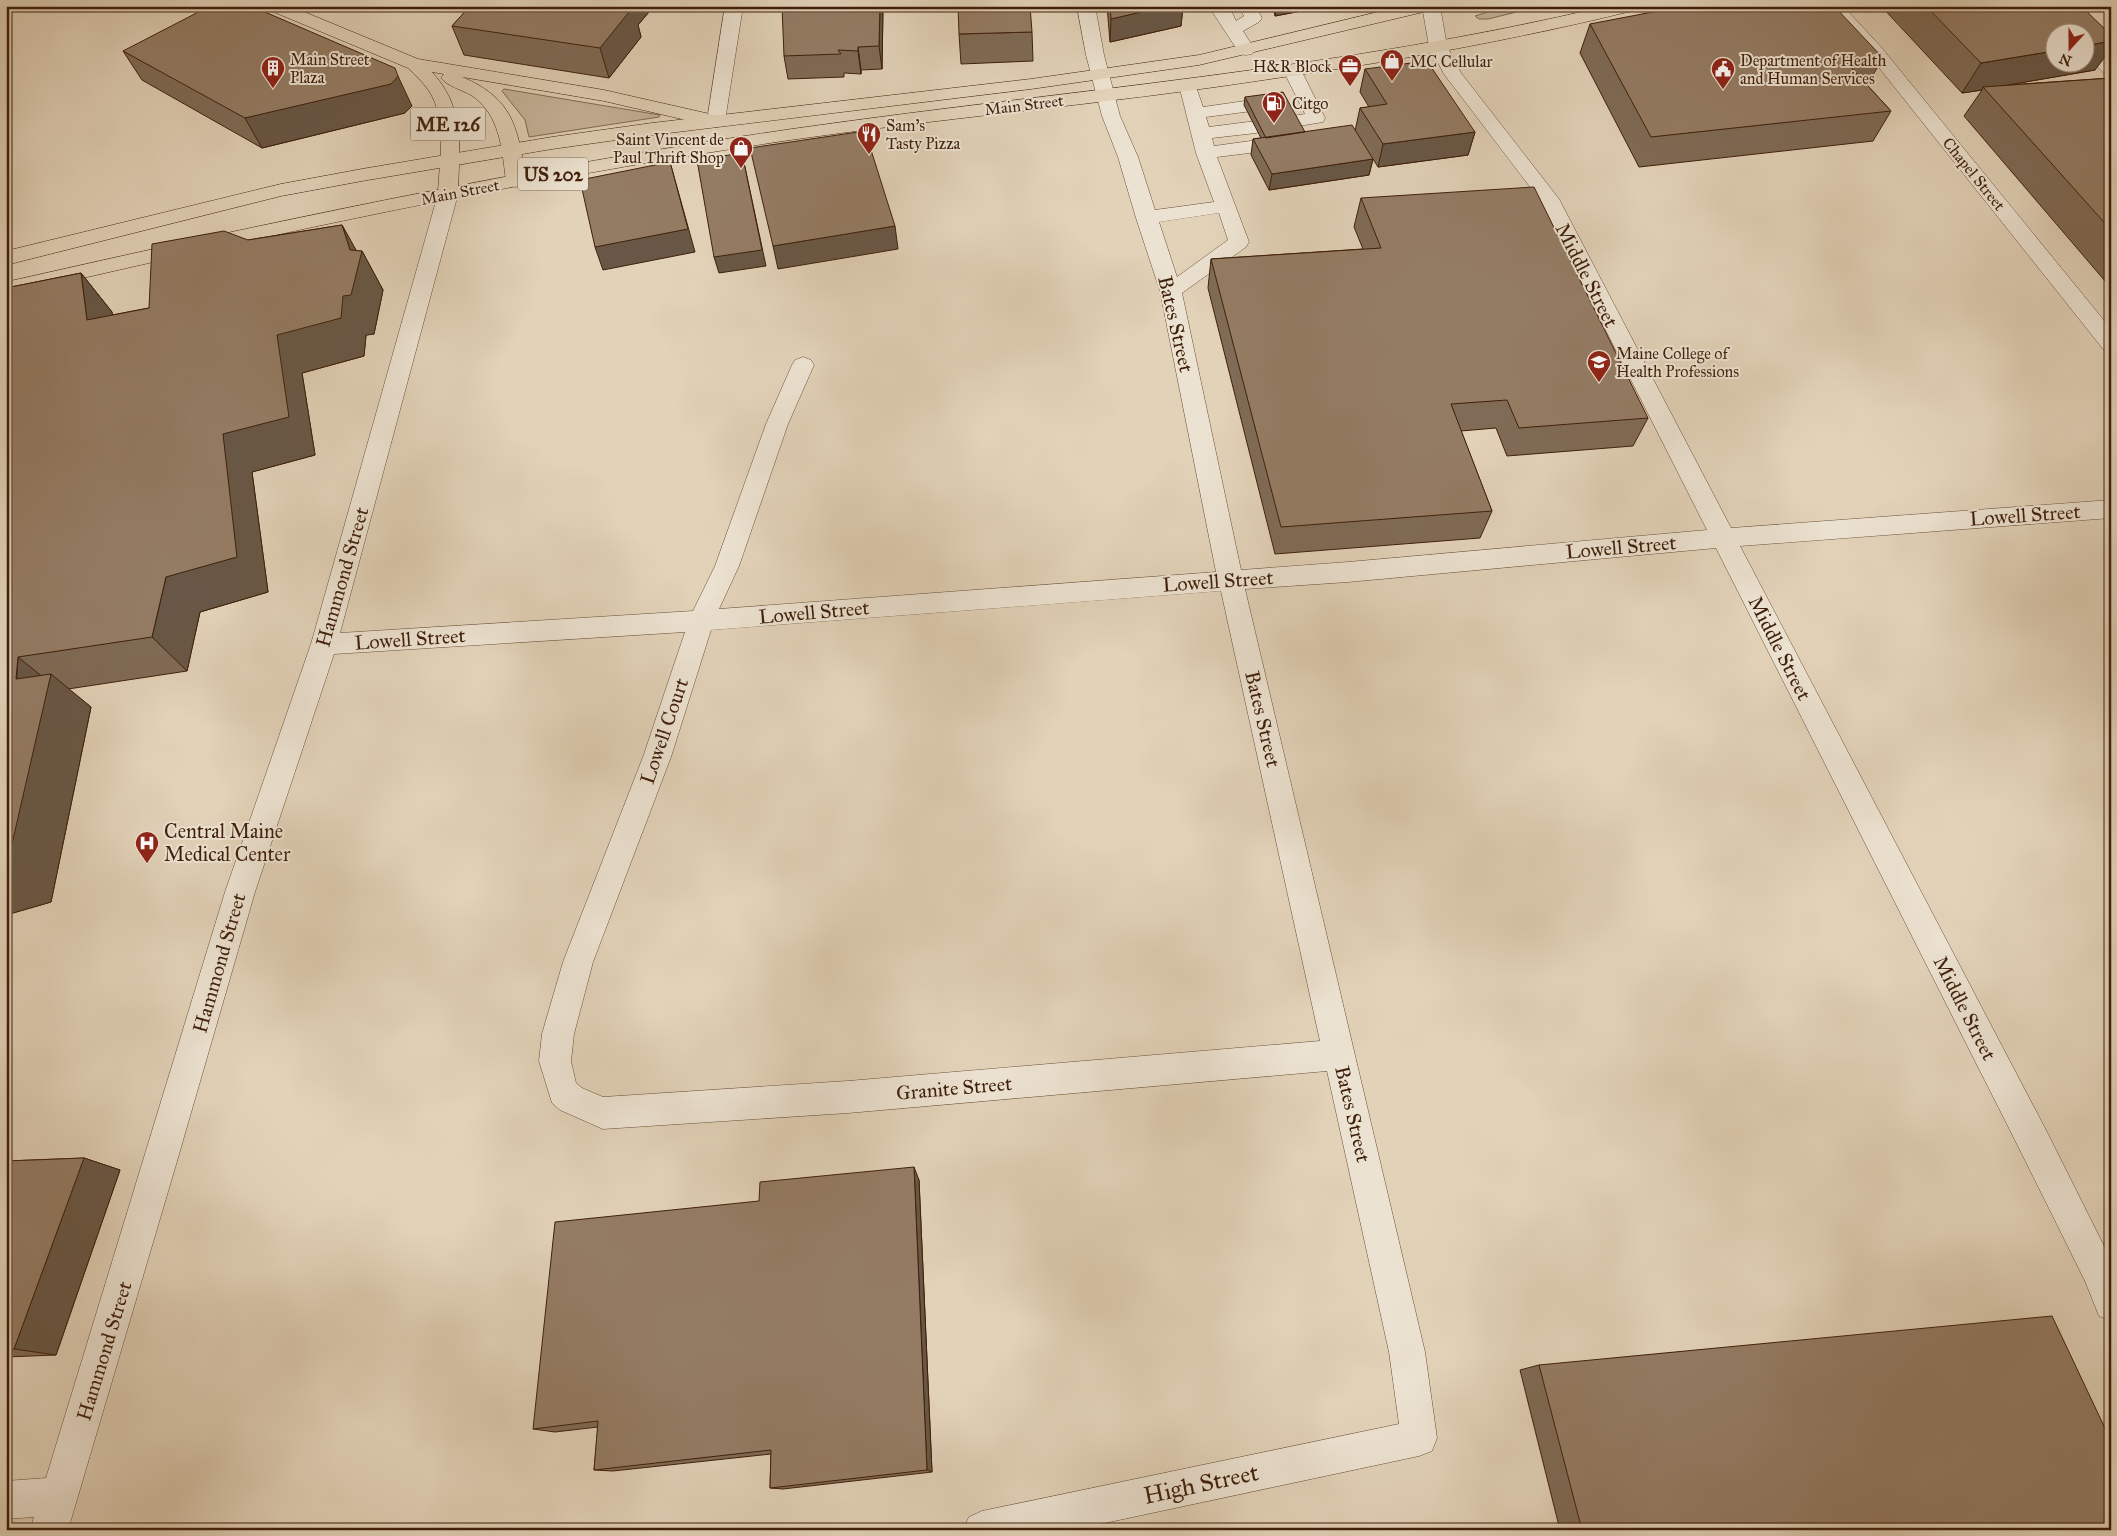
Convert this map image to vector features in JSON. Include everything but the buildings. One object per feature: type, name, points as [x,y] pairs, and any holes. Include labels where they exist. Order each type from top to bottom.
[{"type":"main road","name":"ME 126","points":[[275,6],[414,64],[429,78],[443,100],[448,126],[448,194]]},
{"type":"main road","name":"Main Street","points":[[6,288],[201,244],[516,181],[720,144],[1102,85],[1426,6]]},
{"type":"main road","name":"Main Street","points":[[6,258],[281,190],[448,160],[634,131],[716,121],[1102,85],[1188,85],[1438,46],[1538,28],[1625,7]]},
{"type":"main road","points":[[414,64],[631,100],[716,121]]},
{"type":"main road","points":[[414,64],[466,84],[487,96],[500,112],[506,124],[516,181]]},
{"type":"street","points":[[716,121],[734,6]]},
{"type":"street","name":"Bates Street","points":[[1086,6],[1102,85],[1111,116],[1128,157],[1171,291],[1231,581],[1407,1352],[1419,1438]]},
{"type":"street","points":[[1220,6],[1222,14],[1234,29],[1246,50]]},
{"type":"street","name":"Middle Street","points":[[1431,6],[1438,46],[1453,74],[1549,200],[2035,1144],[2099,1273],[2111,1304]]},
{"type":"street","name":"Chapel Street","points":[[1833,6],[1875,52],[2111,344]]},
{"type":"street","points":[[1234,29],[1252,18],[1250,10]]},
{"type":"street","points":[[2094,53],[2111,70]]},
{"type":"street","points":[[1292,70],[1299,102],[1316,118],[1327,136]]},
{"type":"street","points":[[1171,291],[1239,242],[1204,144],[1188,85]]},
{"type":"street","points":[[1196,113],[1245,108]]},
{"type":"street","points":[[1293,121],[1316,118]]},
{"type":"street","points":[[1204,144],[1256,127]]},
{"type":"street","points":[[1204,144],[1265,145]]},
{"type":"street","name":"Hammond Street","points":[[54,1513],[159,1168],[240,892],[324,644],[448,194]]},
{"type":"street","points":[[1146,218],[1226,206]]},
{"type":"street","name":"Lowell Court","points":[[570,1099],[563,1092],[555,1062],[558,1034],[578,962],[657,757],[701,621],[728,566],[778,424],[803,365]]},
{"type":"street","name":"Lowell Street","points":[[324,644],[701,621],[1020,595],[1231,581],[1723,538],[2111,509]]},
{"type":"street","name":"Granite Street","points":[[570,1099],[603,1113],[848,1097],[1340,1055]]},
{"type":"street","name":"High Street","points":[[982,1530],[1419,1438]]},
{"type":"street","points":[[6,1500],[54,1513]]},
{"type":"shaded area","points":[[1507,6],[1541,6],[1488,19],[1479,19],[1475,16]]},
{"type":"shaded area","points":[[504,89],[660,115],[659,117],[529,137],[525,120],[502,91]]},
{"type":"place","name":"MC Cellular","points":[[1392,82]]},
{"type":"place","name":"H&R Block","points":[[1350,87]]},
{"type":"place","name":"Main Street Plaza","points":[[273,89]]},
{"type":"place","name":"Department of Health and Human Services","points":[[1723,90]]},
{"type":"place","name":"Citgo","points":[[1274,124]]},
{"type":"place","name":"Sam's Tasty Pizza","points":[[869,155]]},
{"type":"place","name":"Saint Vincent de Paul Thrift Shop","points":[[741,169]]},
{"type":"place","name":"Maine College of Health Professions","points":[[1599,383]]},
{"type":"place","name":"Central Maine Medical Center","points":[[147,864]]}]
